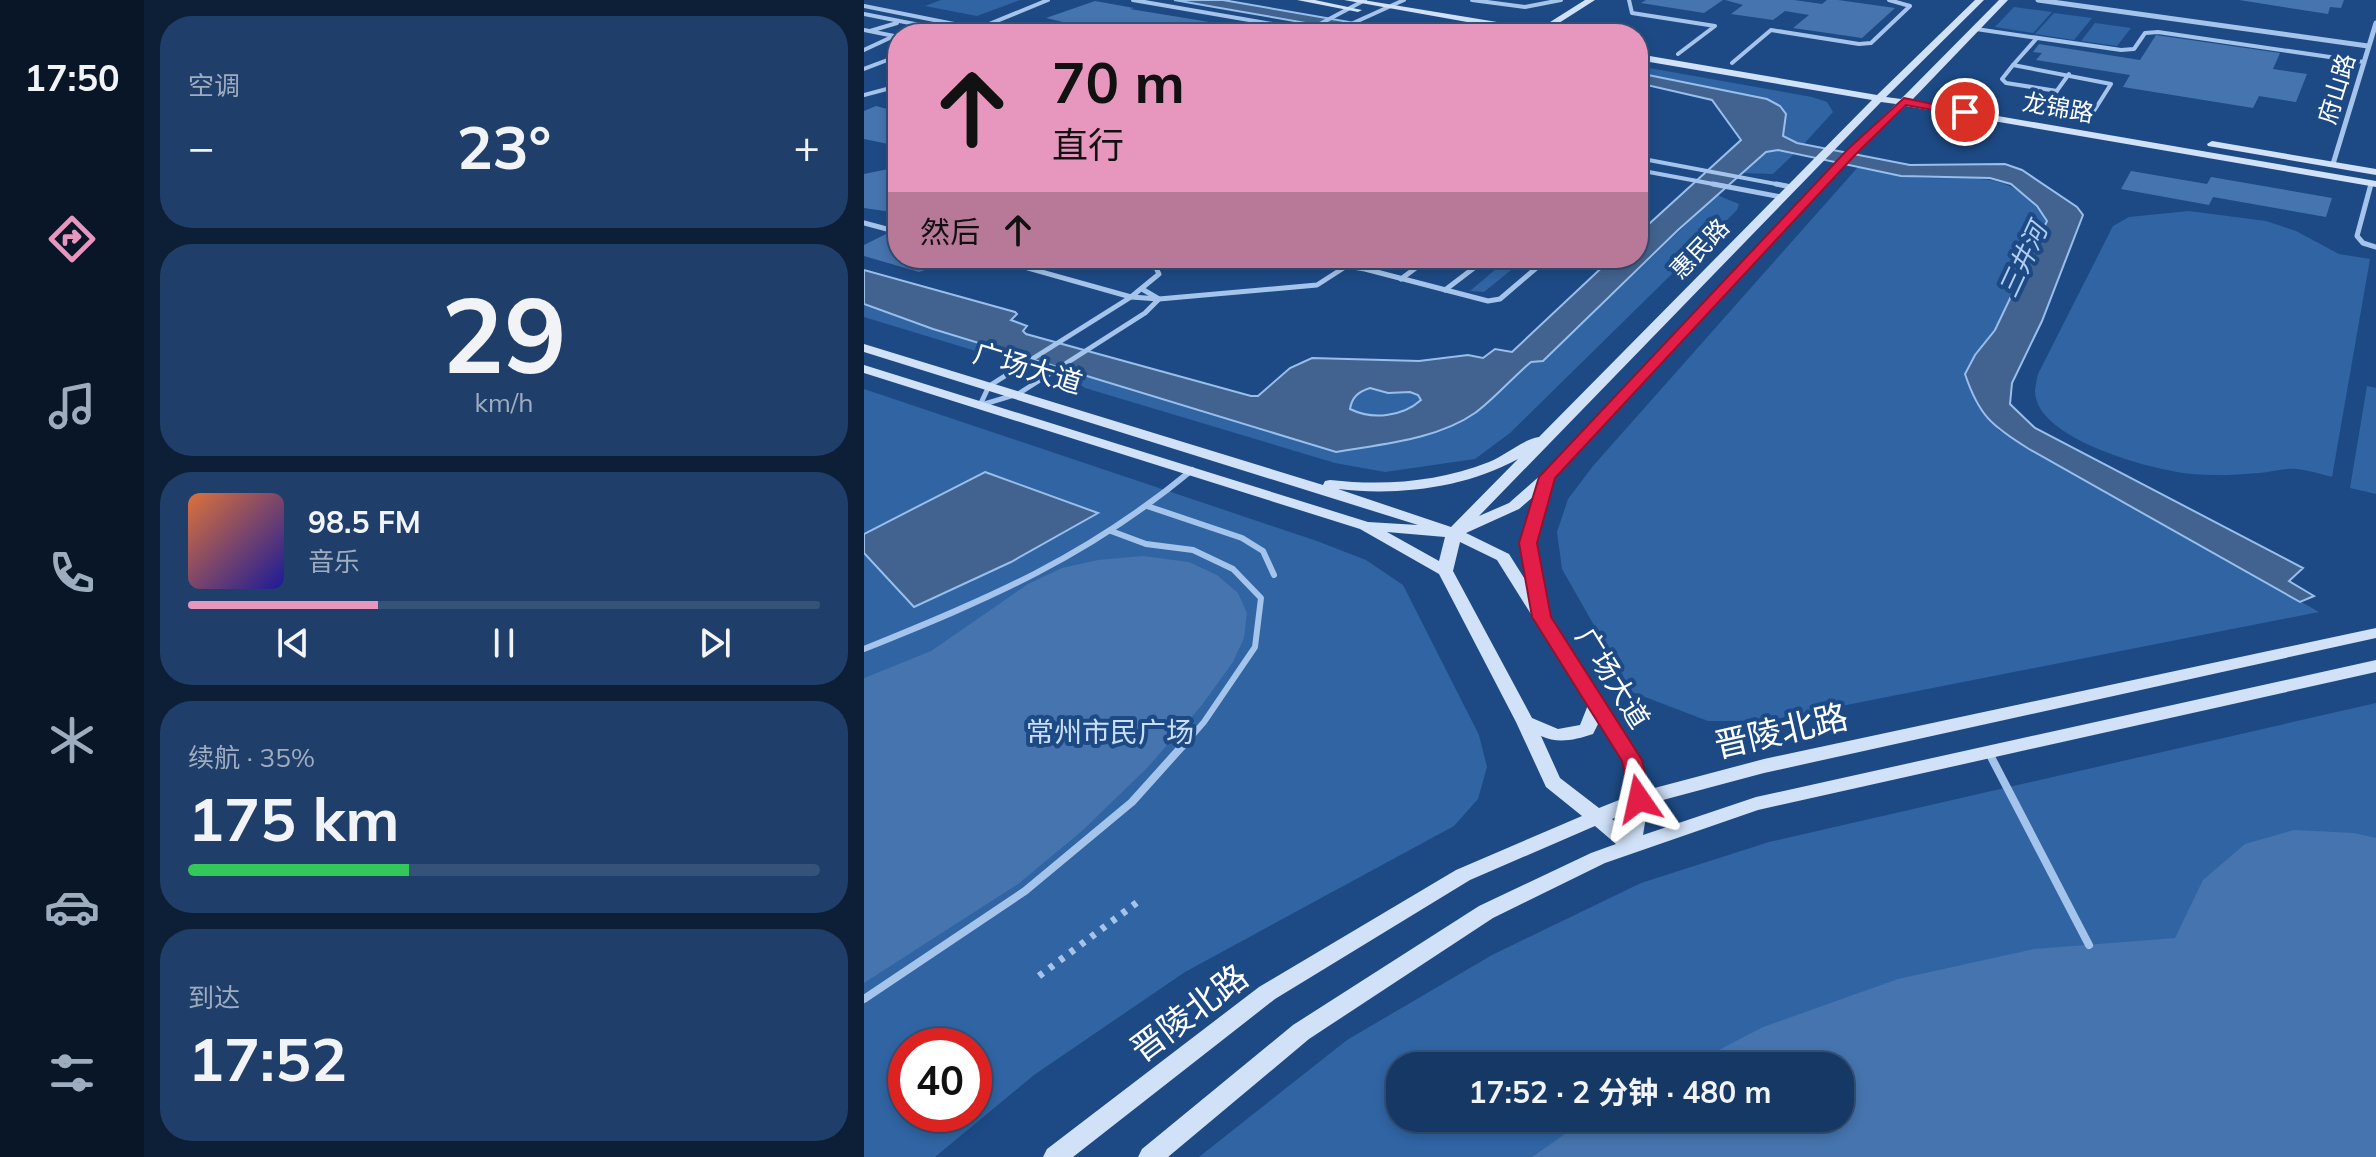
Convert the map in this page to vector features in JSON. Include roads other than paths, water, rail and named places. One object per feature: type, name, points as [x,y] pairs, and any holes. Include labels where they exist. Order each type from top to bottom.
[{"type":"street","points":[[1301,0],[1350,4],[1372,12],[1442,24]]},
{"type":"street","points":[[1552,24],[1591,0]]},
{"type":"street","name":"惠民路","points":[[1454,533],[1829,147],[1980,0]]},
{"type":"street","name":"惠民路","points":[[1365,526],[1454,533],[1514,506],[1547,477],[1852,152],[2004,0]]},
{"type":"street","points":[[2038,0],[2368,46]]},
{"type":"street","points":[[1350,4],[1364,1],[1487,24]]},
{"type":"street","name":"府山路","points":[[2333,164],[2376,23]]},
{"type":"street","name":"龙锦路","points":[[1648,50],[2333,164],[2374,179]]},
{"type":"street","name":"龙锦路","points":[[1648,59],[2374,179]]},
{"type":"street","name":"广场大道","points":[[864,348],[1286,477],[1454,533],[1503,557],[1632,760],[1639,799],[1632,846]]},
{"type":"street","name":"广场大道","points":[[864,369],[1365,526],[1445,571]]},
{"type":"street","points":[[1286,477],[1336,485],[1391,487],[1449,479],[1495,465],[1553,433]]},
{"type":"street","points":[[1541,617],[1528,543],[1547,477]]},
{"type":"street","points":[[1454,533],[1445,571],[1525,722],[1553,782],[1632,846]]},
{"type":"street","name":"晋陵北路","points":[[1055,1157],[1267,993],[1463,875],[1639,799],[1764,766],[2376,633]]},
{"type":"street","points":[[1150,1157],[1301,1032],[1486,912],[1598,858],[1756,804],[2376,666]]},
{"type":"street","points":[[1525,722],[1556,736],[1587,730],[1597,705]]},
{"type":"lane","points":[[989,24],[1048,0]]},
{"type":"lane","points":[[1133,0],[1273,24]]},
{"type":"lane","points":[[1348,24],[1404,0]]},
{"type":"lane","points":[[1472,0],[1525,7],[1561,0]]},
{"type":"lane","points":[[1629,0],[1632,13],[1715,26],[1678,54]]},
{"type":"lane","points":[[1732,63],[1771,30],[1859,44],[1871,43],[1910,6],[1889,0]]},
{"type":"lane","points":[[1320,24],[1335,17],[1350,4]]},
{"type":"lane","points":[[864,6],[955,24]]},
{"type":"lane","points":[[864,14],[914,24]]},
{"type":"lane","points":[[896,24],[920,16]]},
{"type":"lane","points":[[866,32],[888,26]]},
{"type":"lane","points":[[1976,29],[2121,50],[2134,49],[2145,33],[2158,32],[2364,62]]},
{"type":"lane","points":[[866,32],[888,35]]},
{"type":"lane","points":[[2037,38],[2002,79],[2006,83],[2057,91]]},
{"type":"lane","points":[[864,50],[888,41]]},
{"type":"lane","points":[[2250,42],[2332,57]]},
{"type":"lane","points":[[864,69],[888,60]]},
{"type":"lane","points":[[2013,65],[2111,84],[2087,122]]},
{"type":"lane","points":[[2040,114],[2069,74]]},
{"type":"lane","points":[[864,95],[888,89]]},
{"type":"lane","points":[[1648,160],[1741,178],[1786,192]]},
{"type":"lane","points":[[1648,172],[1730,188],[1786,192]]},
{"type":"lane","points":[[2374,179],[2357,236],[2363,243],[2376,247]]},
{"type":"lane","points":[[864,223],[888,229]]},
{"type":"lane","points":[[1028,268],[1131,297],[1159,299],[1303,288],[1328,280],[1344,268]]},
{"type":"lane","points":[[980,405],[989,386],[1131,297],[1159,274],[1156,268]]},
{"type":"lane","points":[[1355,268],[1488,301],[1500,299],[1536,268]]},
{"type":"lane","points":[[1401,279],[1416,268]]},
{"type":"lane","points":[[1445,290],[1474,268]]},
{"type":"lane","points":[[1142,289],[1159,299]]},
{"type":"lane","points":[[980,405],[1018,394],[1145,313],[1159,299]]},
{"type":"lane","points":[[864,649],[947,616],[1052,566],[1111,531],[1192,470]]},
{"type":"lane","points":[[1147,506],[1242,538],[1263,551],[1274,575]]},
{"type":"lane","points":[[864,999],[1025,891],[1132,802],[1204,722],[1255,647],[1261,598],[1233,569],[1193,550],[1146,544],[1111,531]]},
{"type":"lane","points":[[1988,752],[2089,945]]},
{"type":"water label","name":"三井河","points":[[2023,260]]},
{"type":"park label","name":"常州市民广场","points":[[1110,732]]}]
